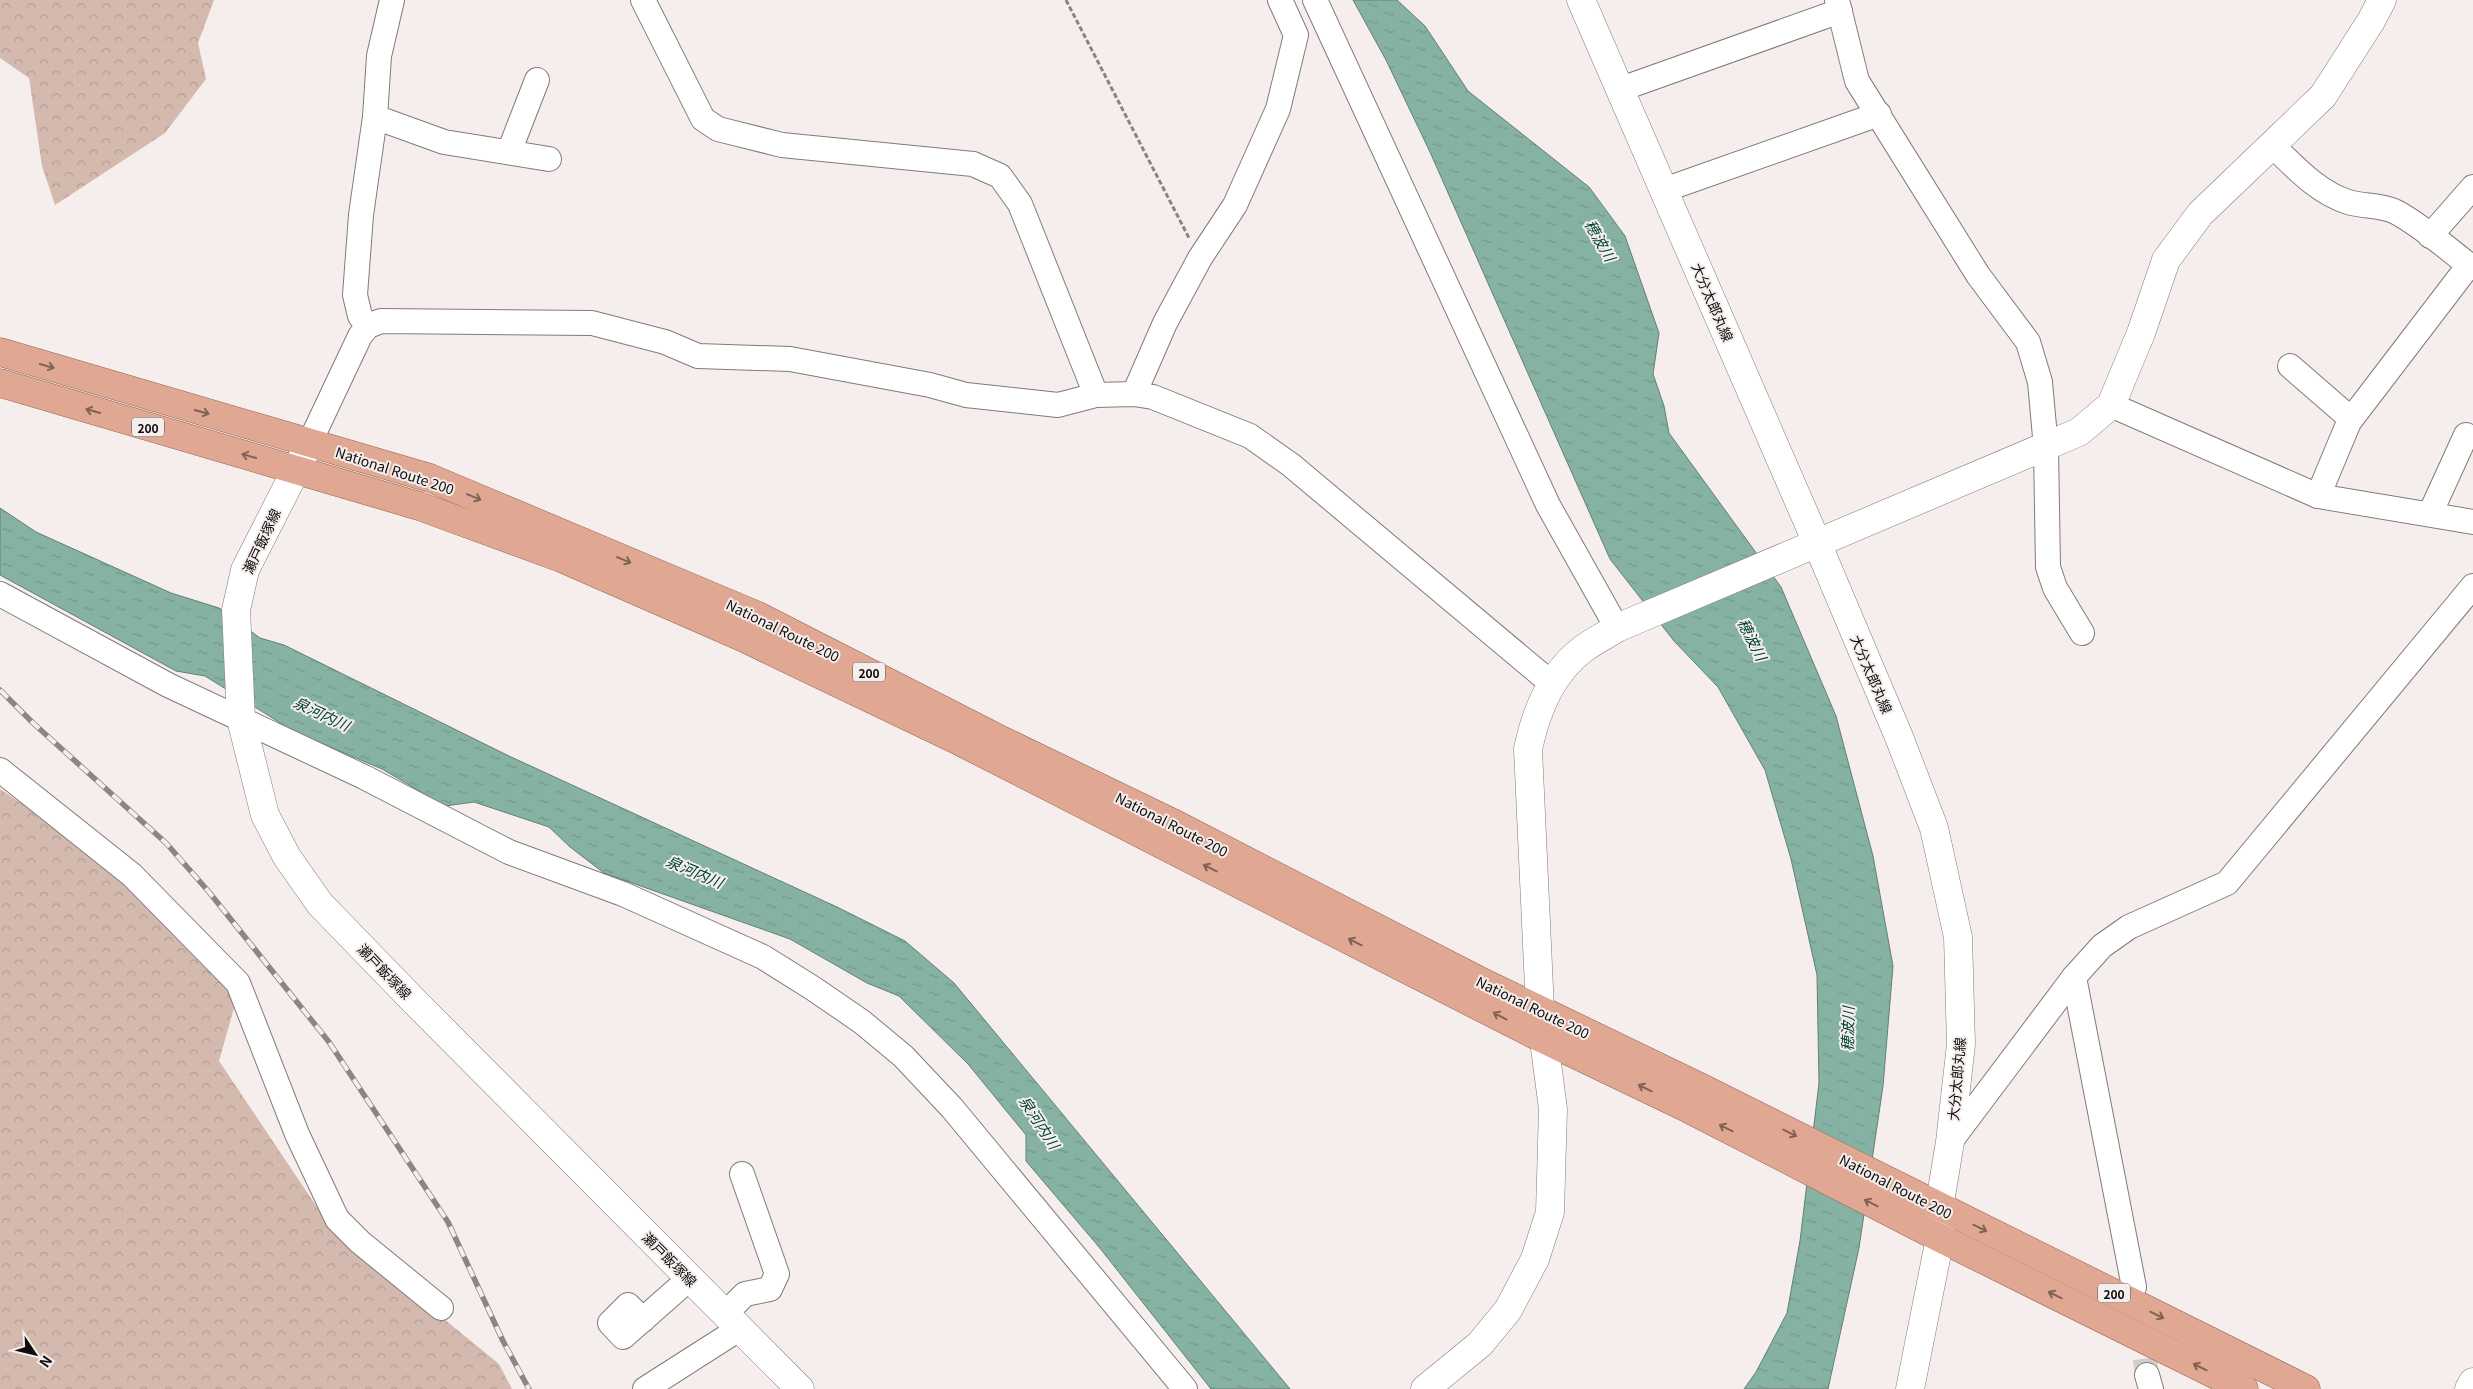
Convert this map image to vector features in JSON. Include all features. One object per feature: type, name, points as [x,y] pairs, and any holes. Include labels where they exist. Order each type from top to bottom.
[{"type":"highway","name":"National Route 200","points":[[0,352],[430,478],[756,614],[1540,1010],[1914,1225],[2244,1389]]},
{"type":"highway","name":"National Route 200","points":[[0,383],[419,506],[561,558],[744,638],[961,742],[1542,1039],[1694,1098],[1930,1203],[2306,1389]]},
{"type":"main road","name":"大分太郎丸線","points":[[1581,0],[1664,190],[1810,546],[1899,737],[1934,828],[1958,938],[1961,1044],[1950,1142],[1930,1203],[1940,1238],[1910,1389]]},
{"type":"main road","points":[[1425,1389],[1480,1344],[1508,1310],[1535,1259],[1550,1212],[1553,1109],[1542,1039],[1528,749],[1533,721],[1552,683],[1582,649],[1617,628],[2046,448],[2078,432],[2111,405],[2140,333],[2166,260],[2200,214],[2323,96],[2371,21],[2382,0]]},
{"type":"main road","name":"瀬戸飯塚線","points":[[309,444],[246,570],[236,610],[241,718],[265,815],[287,858],[320,904],[800,1389]]},
{"type":"main road","points":[[2469,1389],[2473,1382]]},
{"type":"street","points":[[368,326],[360,316],[355,295],[361,214],[375,117],[379,56],[392,0]]},
{"type":"street","points":[[642,0],[703,119],[718,129],[782,145],[973,164],[1000,176],[1020,204],[1096,395]]},
{"type":"street","points":[[1134,394],[1165,323],[1200,258],[1235,205],[1278,109],[1296,35],[1280,0]]},
{"type":"street","points":[[1315,0],[1548,505],[1617,628]]},
{"type":"street","points":[[1621,89],[1838,6],[1857,81],[1978,275],[2028,342],[2040,382],[2046,448],[2048,567],[2055,588],[2082,633]]},
{"type":"street","points":[[508,152],[537,80]]},
{"type":"street","points":[[1664,190],[1878,114]]},
{"type":"street","points":[[375,117],[444,142],[549,158]]},
{"type":"street","points":[[2272,145],[2309,180],[2330,196],[2350,203],[2382,206],[2397,213],[2471,267],[2351,419],[2318,496]]},
{"type":"street","points":[[2430,236],[2473,187]]},
{"type":"street","points":[[309,444],[360,336],[368,326],[381,321],[592,323],[665,342],[698,356],[790,359],[930,385],[966,395],[1058,405],[1096,395],[1134,394],[1153,397],[1250,436],[1291,465],[1552,683]]},
{"type":"street","points":[[2290,366],[2351,419]]},
{"type":"street","points":[[2111,405],[2318,496],[2473,522]]},
{"type":"street","points":[[2430,514],[2466,435]]},
{"type":"street","points":[[1950,1142],[2074,977],[2102,946],[2129,927],[2227,884],[2473,586]]},
{"type":"street","points":[[0,594],[168,685],[364,777],[509,852],[623,894],[763,957],[862,1022],[903,1056],[952,1108],[1185,1389]]},
{"type":"street","points":[[0,770],[132,875],[238,983],[297,1134],[336,1219],[360,1242],[441,1308]]},
{"type":"street","points":[[2074,977],[2134,1287]]},
{"type":"street","points":[[645,1389],[732,1322],[745,1294],[770,1289],[778,1274],[742,1174]]},
{"type":"street","points":[[642,1320],[690,1278]]},
{"type":"path","points":[[1066,0],[1200,258]]},
{"type":"green space","points":[[0,0],[214,0],[198,43],[206,79],[165,133],[55,205],[42,166],[29,78],[0,58]]},
{"type":"green space","points":[[0,789],[117,868],[238,994],[219,1061],[329,1225],[499,1364],[512,1389],[0,1389]]},
{"type":"water","name":"穂波川","points":[[1353,0],[1397,0],[1425,26],[1468,91],[1589,187],[1625,236],[1659,333],[1653,374],[1664,406],[1669,433],[1781,587],[1836,716],[1873,856],[1893,966],[1883,1086],[1859,1248],[1828,1389],[1744,1389],[1756,1372],[1787,1313],[1800,1241],[1819,1083],[1817,975],[1791,859],[1765,770],[1718,687],[1674,641],[1610,559],[1430,152],[1386,60]]},
{"type":"water","name":"泉河内川","points":[[0,508],[36,532],[171,593],[219,608],[260,638],[284,645],[509,756],[837,907],[905,941],[954,983],[1290,1389],[1211,1389],[1099,1247],[1026,1161],[1026,1135],[968,1064],[899,996],[867,983],[790,939],[604,873],[570,847],[549,827],[474,802],[445,806],[382,769],[295,732],[205,676],[176,671],[0,575]]},
{"type":"tunnel","points":[[2140,1323],[2147,1375]]},
{"type":"railway","points":[[0,690],[33,723],[166,843],[209,892],[329,1042],[448,1222],[503,1341],[529,1389]]}]
